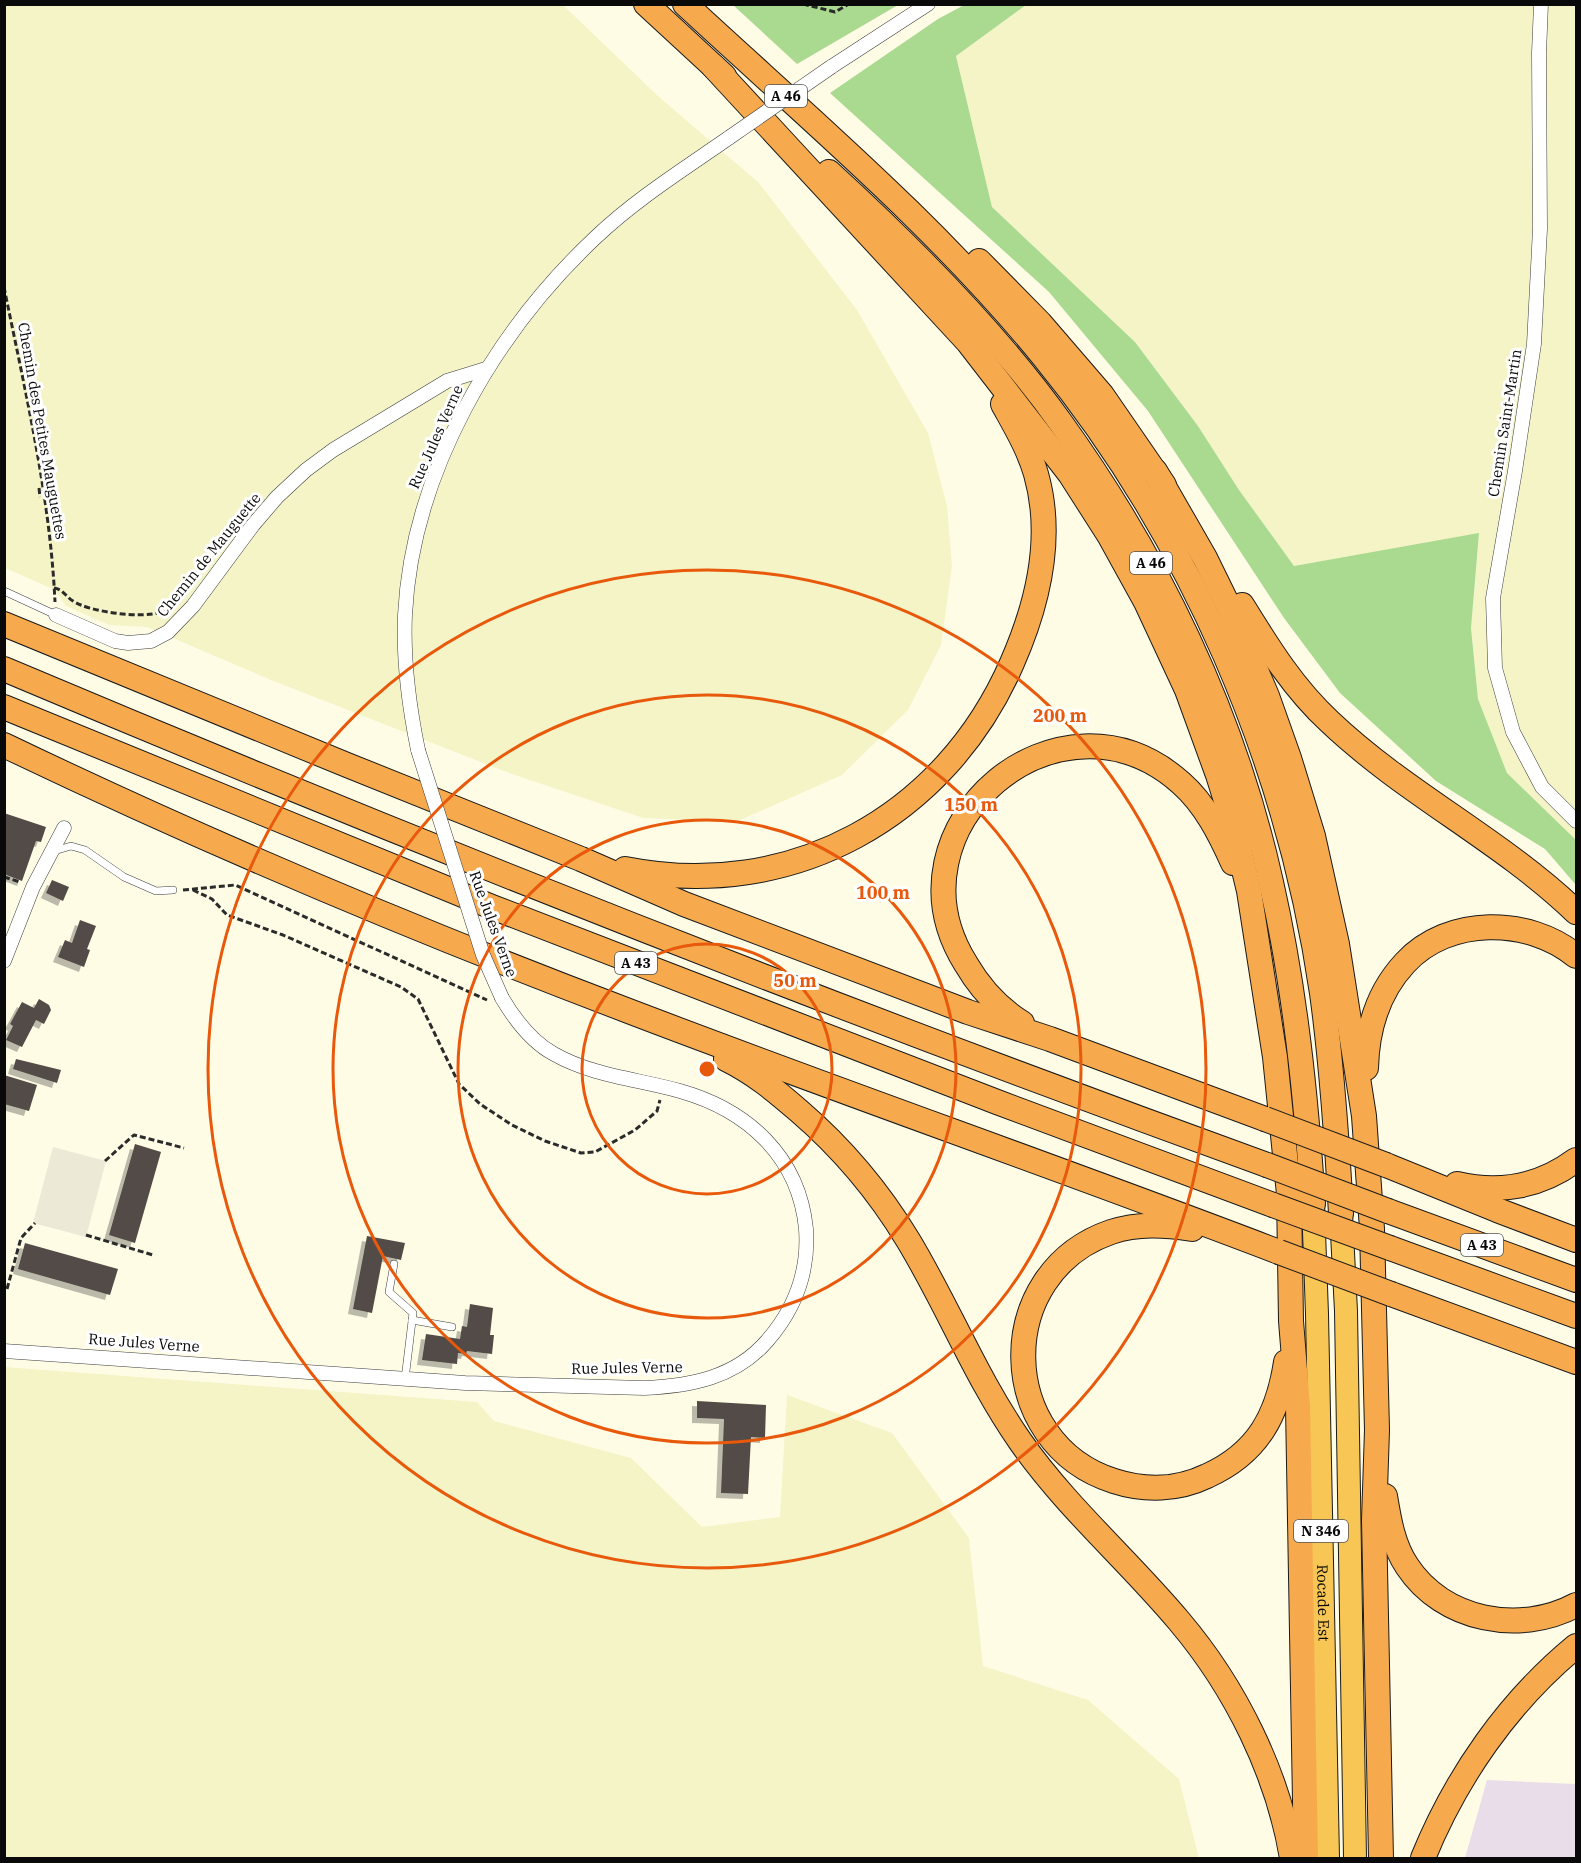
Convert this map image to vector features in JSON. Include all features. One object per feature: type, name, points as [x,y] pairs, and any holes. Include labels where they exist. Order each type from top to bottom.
[{"type":"highway","name":"A 46","points":[[646,4],[882,222],[978,321],[1066,429],[1131,528],[1198,659],[1237,758],[1256,819],[1284,945],[1301,1056],[1312,1204]]},
{"type":"highway","name":"A 46","points":[[685,4],[891,194],[956,259],[1043,356],[1083,406],[1119,458],[1184,567],[1211,622],[1260,742],[1280,804],[1298,874],[1324,1011],[1335,1116],[1341,1214]]},
{"type":"highway","points":[[713,66],[968,342],[1070,474],[1114,544],[1146,602],[1187,690],[1218,775],[1243,861],[1275,1057],[1288,1194],[1291,1321],[1298,1407],[1306,1858]]},
{"type":"highway","points":[[821,128],[963,245],[1074,361],[1102,395],[1155,471],[1278,663],[1328,721],[1381,765],[1518,861],[1576,912]]},
{"type":"highway","points":[[581,859],[648,873],[685,876],[749,873],[793,863],[855,838],[899,809],[937,775],[971,737],[995,700],[1025,632],[1041,572],[1044,531],[1040,490],[1030,458],[1014,423],[968,342]]},
{"type":"highway","points":[[1155,471],[1205,558],[1229,607],[1267,696],[1289,758],[1313,836],[1331,916],[1364,1116],[1372,1229],[1377,1430],[1374,1520],[1382,1858]]},
{"type":"highway","points":[[4,623],[581,859],[684,904],[968,1012],[1050,1039],[1265,1119],[1576,1240]]},
{"type":"highway","name":"A 43","points":[[4,669],[363,818],[699,951],[1153,1124],[1576,1280]]},
{"type":"highway","name":"A 43","points":[[4,707],[492,907],[997,1102],[1576,1316]]},
{"type":"highway","points":[[4,745],[237,853],[411,926],[627,1010],[1576,1362]]},
{"type":"highway","points":[[1050,1039],[1010,1015],[981,987],[955,945],[946,910],[944,888],[946,866],[957,831],[979,797],[993,782],[1015,766],[1058,750],[1101,748],[1140,757],[1169,773],[1204,809],[1222,840],[1237,874],[1254,928]]},
{"type":"highway","points":[[1364,1116],[1368,1042],[1377,1005],[1396,974],[1421,949],[1460,932],[1491,927],[1524,931],[1541,936],[1556,942],[1576,957]]},
{"type":"highway","points":[[627,1010],[734,1063],[758,1078],[829,1138],[869,1184],[908,1240],[978,1373],[1020,1441],[1051,1481],[1180,1622],[1213,1666],[1254,1740],[1276,1797],[1292,1858]]},
{"type":"highway","points":[[1412,1175],[1480,1188],[1513,1187],[1539,1182],[1576,1160]]},
{"type":"highway","name":"Rocade Est","points":[[1312,1204],[1317,1314],[1328,1858]]},
{"type":"highway","name":"Rocade Est","points":[[1341,1214],[1346,1323],[1355,1858]]},
{"type":"highway","points":[[1248,1240],[1177,1227],[1135,1227],[1100,1237],[1069,1257],[1051,1276],[1038,1295],[1025,1331],[1024,1372],[1035,1413],[1064,1453],[1088,1471],[1101,1477],[1132,1486],[1161,1488],[1190,1483],[1242,1455],[1272,1418],[1283,1382],[1291,1321]]},
{"type":"highway","points":[[1534,1346],[1576,1373]]},
{"type":"highway","points":[[1377,1430],[1384,1491],[1397,1548],[1406,1566],[1431,1593],[1463,1611],[1505,1621],[1544,1617],[1576,1605]]},
{"type":"highway","points":[[1423,1858],[1461,1781],[1496,1730],[1532,1687],[1576,1646]]},
{"type":"street","name":"Rue Jules Verne","points":[[4,1351],[520,1385],[670,1386],[701,1382],[732,1369],[759,1350],[768,1340],[794,1302],[805,1260],[805,1223],[797,1188],[774,1148],[750,1125],[705,1100],[580,1067],[552,1053],[525,1030],[504,1002],[483,955],[418,750],[405,650],[405,616],[410,563],[418,527],[433,481],[486,369],[513,329],[560,272],[596,237],[638,202],[831,67],[928,4]]},
{"type":"street","name":"Chemin Saint-Martin","points":[[1541,4],[1540,229],[1534,344],[1493,598],[1495,668],[1513,732],[1527,760],[1542,787],[1576,821]]},
{"type":"street","name":"Chemin de Mauguette","points":[[56,615],[115,640],[137,644],[158,638],[182,620],[253,525],[277,497],[306,470],[333,450],[447,381],[486,369]]},
{"type":"street","points":[[4,961],[33,887],[64,828]]},
{"type":"lane","name":"Chemin de Mauguette","points":[[4,591],[56,615]]},
{"type":"lane","points":[[53,852],[71,846],[85,850],[124,877],[156,891],[173,890]]},
{"type":"lane","points":[[394,1264],[389,1292],[413,1312],[405,1378]]},
{"type":"lane","points":[[412,1320],[452,1327]]},
{"type":"path","points":[[803,4],[835,12],[849,4]]},
{"type":"path","name":"Chemin des Petites Mauguettes","points":[[4,287],[48,521],[56,615]]},
{"type":"path","points":[[39,488],[40,496]]},
{"type":"path","points":[[54,588],[60,589],[72,601],[91,610],[143,616],[162,611],[177,599]]},
{"type":"path","points":[[173,890],[235,885],[484,999],[504,1002]]},
{"type":"path","points":[[193,890],[212,899],[227,915],[283,935],[401,987],[418,999],[459,1084],[480,1104],[512,1125],[544,1141],[581,1154],[595,1152],[636,1130],[657,1111],[663,1088]]},
{"type":"path","points":[[105,1161],[134,1135],[184,1148]]},
{"type":"path","points":[[7,1289],[21,1238],[35,1223]]},
{"type":"path","points":[[86,1235],[153,1255]]},
{"type":"shaded area","points":[[53,1147],[106,1161],[86,1237],[33,1223]]},
{"type":"shaded area","points":[[1487,1780],[1576,1784],[1576,1858],[1465,1858]]},
{"type":"green space","points":[[5,4],[563,5],[658,96],[759,183],[857,310],[928,433],[947,506],[952,566],[941,645],[908,710],[842,775],[738,821],[643,818],[509,773],[271,680],[147,627],[109,625],[66,606],[55,590],[5,568]]},
{"type":"green space","points":[[966,4],[1026,5],[956,56],[992,207],[1135,342],[1198,426],[1239,490],[1294,566],[1479,533],[1471,628],[1478,699],[1507,773],[1576,840],[1576,885],[1545,849],[1436,781],[1340,693],[1284,618],[1148,411],[1049,292],[830,93],[938,19]]},
{"type":"green space","points":[[733,5],[898,5],[797,64]]},
{"type":"green space","points":[[1026,5],[1576,5],[1576,840],[1507,773],[1478,699],[1471,628],[1479,534],[1294,566],[1239,490],[1198,426],[1135,342],[992,207],[956,56]]},
{"type":"green space","points":[[4,1367],[477,1402],[494,1421],[631,1458],[702,1527],[780,1517],[787,1395],[892,1433],[969,1538],[983,1666],[1088,1700],[1179,1779],[1199,1858],[5,1858]]},
{"type":"building","points":[[4,813],[46,827],[41,842],[36,841],[22,881],[4,874]]},
{"type":"building","points":[[52,880],[69,887],[63,901],[46,893]]},
{"type":"building","points":[[80,920],[96,926],[87,949],[90,950],[84,967],[58,957],[65,940],[72,943]]},
{"type":"building","points":[[39,999],[49,1005],[51,1010],[44,1024],[36,1020],[22,1047],[6,1040],[13,1026],[10,1024],[22,1002],[34,1008]]},
{"type":"building","points":[[16,1059],[61,1070],[57,1083],[13,1069]]},
{"type":"building","points":[[4,1075],[37,1085],[29,1111],[4,1104]]},
{"type":"building","points":[[135,1144],[161,1152],[135,1243],[109,1235]]},
{"type":"building","points":[[367,1236],[405,1243],[401,1260],[383,1256],[372,1313],[353,1309]]},
{"type":"building","points":[[25,1243],[118,1269],[110,1295],[18,1269]]},
{"type":"building","points":[[470,1304],[493,1308],[490,1335],[494,1335],[492,1354],[467,1351],[466,1354],[458,1353],[457,1364],[422,1360],[426,1334],[460,1339],[462,1326],[467,1327]]},
{"type":"building","points":[[697,1401],[766,1405],[765,1438],[751,1437],[748,1494],[721,1493],[724,1419],[697,1418]]}]
